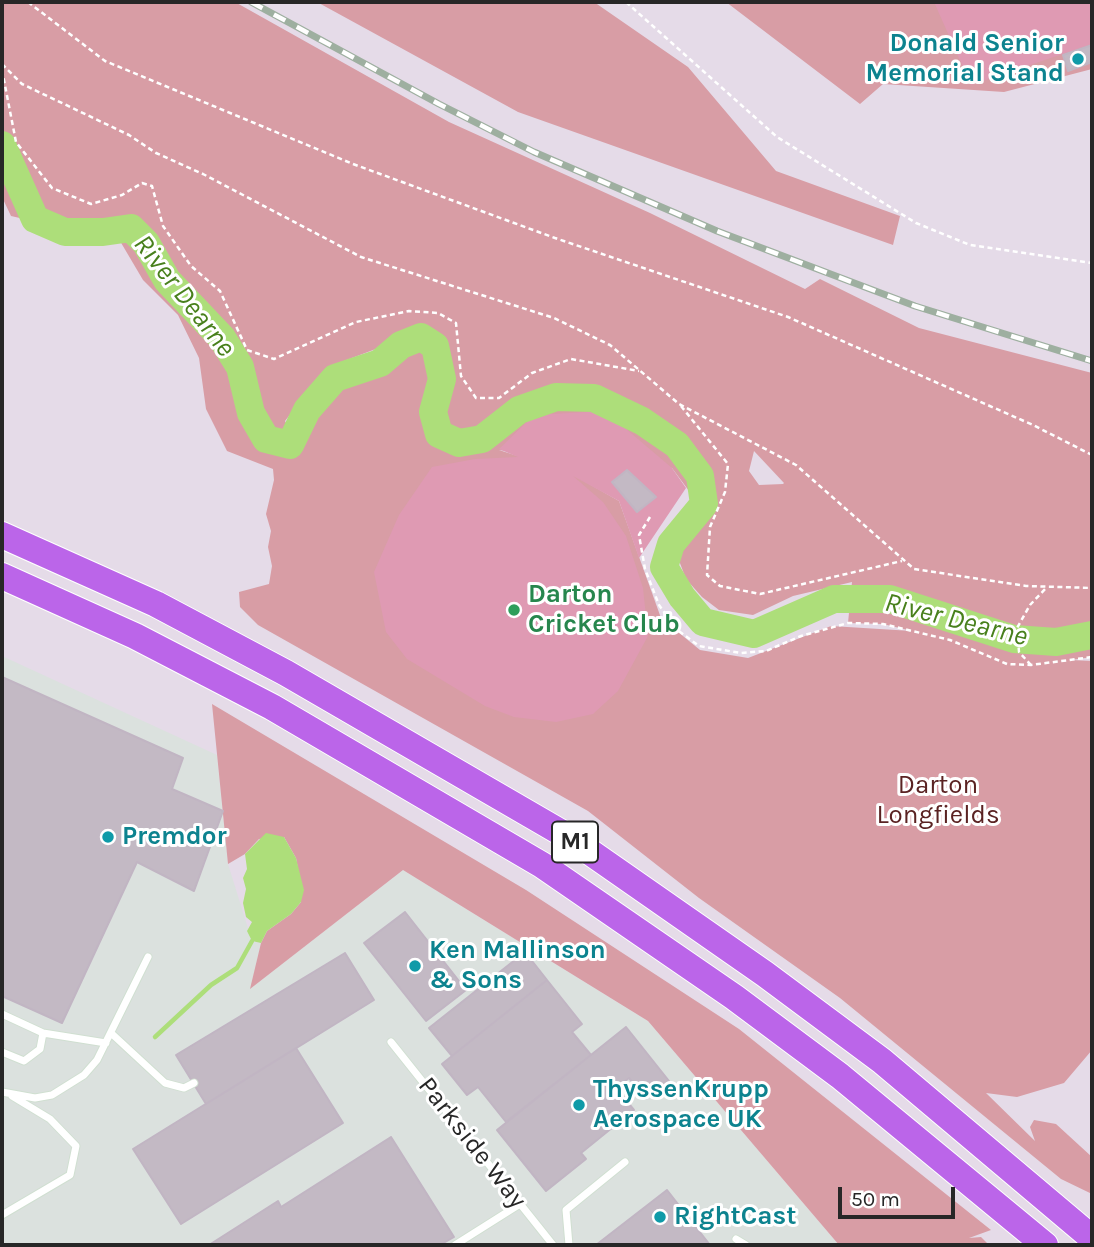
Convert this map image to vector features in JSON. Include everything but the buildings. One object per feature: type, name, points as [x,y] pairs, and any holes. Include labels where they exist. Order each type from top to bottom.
[{"type":"highway","name":"M1","points":[[2,534],[156,604],[286,673],[566,836],[765,974],[882,1061],[1092,1238]]},
{"type":"highway","name":"M1","points":[[2,576],[135,636],[272,707],[542,865],[734,997],[839,1076],[1045,1245]]},
{"type":"lane","points":[[5,1093],[35,1098],[52,1095],[85,1075],[106,1043],[148,957]]},
{"type":"lane","points":[[2,1014],[43,1032],[106,1043]]},
{"type":"lane","points":[[2,1052],[24,1061],[40,1049],[43,1032]]},
{"type":"lane","points":[[111,1033],[166,1083],[184,1088],[194,1083]]},
{"type":"lane","name":"Parkside Way","points":[[391,1042],[553,1245]]},
{"type":"lane","points":[[2,1214],[70,1175],[76,1146],[50,1119],[5,1093]]},
{"type":"lane","points":[[569,1245],[566,1210],[625,1162]]},
{"type":"lane","points":[[455,1245],[520,1204]]},
{"type":"lane","points":[[736,1239],[746,1245]]},
{"type":"path","points":[[28,2],[105,61],[353,164],[555,238],[789,317],[1033,425],[1092,455]]},
{"type":"path","points":[[626,2],[777,137],[916,223],[970,245],[1092,263]]},
{"type":"path","points":[[2,64],[22,84],[129,135],[156,153],[203,174],[361,257],[554,318],[610,345],[679,404],[728,464],[725,492],[710,527],[707,575],[720,586],[760,594],[904,561]]},
{"type":"path","points":[[2,70],[16,142],[52,188],[91,204],[122,195],[142,183],[152,186],[163,226],[191,266],[220,291],[247,350],[274,359],[356,322],[409,311],[438,313],[456,323],[461,376],[476,398],[499,398],[532,373],[570,359],[642,372]]},
{"type":"path","points":[[679,404],[796,465],[914,569],[1047,587],[1092,588]]},
{"type":"path","points":[[650,517],[639,535],[645,569],[654,593],[676,629],[699,646],[741,653],[766,651],[801,636],[848,623],[883,624],[950,640],[1007,664],[1031,665],[1092,657]]},
{"type":"path","points":[[1031,665],[1019,652],[1017,628],[1030,605],[1047,587]]},
{"type":"shaded area","points":[[934,2],[1092,2],[1092,44],[971,85]]},
{"type":"shaded area","name":"Darton Cricket Club","points":[[605,411],[672,468],[686,488],[639,558],[619,501],[573,476],[603,502],[626,536],[643,588],[648,636],[618,691],[593,714],[556,722],[514,717],[485,706],[407,659],[386,632],[374,572],[399,515],[432,467],[475,459],[518,457],[499,449],[534,415]]},
{"type":"shaded area","points":[[2,656],[217,755],[228,864],[252,941],[261,943],[251,988],[403,870],[648,1021],[839,1245],[2,1245]]},
{"type":"shaded area","points":[[266,833],[284,837],[296,858],[304,890],[301,902],[291,914],[267,931],[261,943],[252,941],[247,931],[252,922],[246,917],[243,903],[246,889],[243,878],[247,869],[245,854]]},
{"type":"green space","name":"Darton Longfields","points":[[2,2],[235,2],[449,122],[650,213],[805,289],[820,279],[919,328],[1092,373],[1092,657],[1071,660],[1092,661],[1092,1050],[1064,1083],[1017,1097],[986,1093],[1035,1141],[1030,1127],[1034,1120],[1056,1124],[1092,1157],[1092,1194],[1061,1179],[840,998],[699,898],[588,811],[258,625],[240,607],[239,592],[269,584],[272,566],[268,547],[271,531],[266,514],[274,480],[273,469],[227,451],[206,409],[199,358],[178,315],[143,280],[120,241],[11,216],[2,197]],"holes":[[[397,341],[411,348],[398,352],[367,379],[348,382],[316,411],[298,446],[285,421],[328,367]],[[499,450],[672,468],[709,518],[688,540],[678,558],[686,579],[702,597],[719,610],[753,615],[793,596],[852,582],[848,623],[883,624],[912,631],[831,626],[748,658],[700,650],[661,618],[619,501],[570,473]],[[754,451],[784,483],[759,485],[749,471]]]},
{"type":"green space","points":[[317,2],[594,2],[688,67],[776,171],[900,216],[893,245],[518,112]]},
{"type":"green space","points":[[726,2],[1092,2],[1092,69],[1004,92],[883,84],[860,104]]},
{"type":"green space","points":[[212,704],[526,890],[739,1029],[991,1230],[969,1238],[981,1237],[989,1245],[839,1245],[648,1021],[403,870],[250,989],[261,943],[267,931],[291,914],[301,902],[299,874],[296,858],[284,837],[259,839],[245,854],[228,864]]},
{"type":"waterway","name":"River Dearne","points":[[2,145],[35,219],[65,232],[103,232],[131,228],[146,243],[167,280],[222,338],[240,367],[251,413],[266,439],[290,445],[307,410],[335,378],[380,363],[401,345],[421,337],[435,346],[442,379],[433,412],[439,434],[459,443],[482,439],[519,410],[556,397],[594,398],[642,421],[677,445],[700,476],[704,504],[671,544],[664,567],[682,597],[703,622],[754,634],[834,599],[890,599],[1014,639],[1056,642],[1092,635]]},
{"type":"waterway","points":[[155,1037],[211,985],[237,968],[252,941]]},
{"type":"railway","points":[[251,2],[534,152],[717,231],[915,306],[1092,361]]},
{"type":"place","name":"Donald Senior Memorial Stand","points":[[1078,59]]},
{"type":"place","name":"Darton Cricket Club","points":[[514,610]]},
{"type":"place","name":"Premdor","points":[[108,837]]},
{"type":"place","name":"Ken Mallinson & Sons","points":[[415,966]]},
{"type":"place","name":"ThyssenKrupp Aerospace UK","points":[[579,1105]]},
{"type":"place","name":"RightCast","points":[[660,1217]]}]
